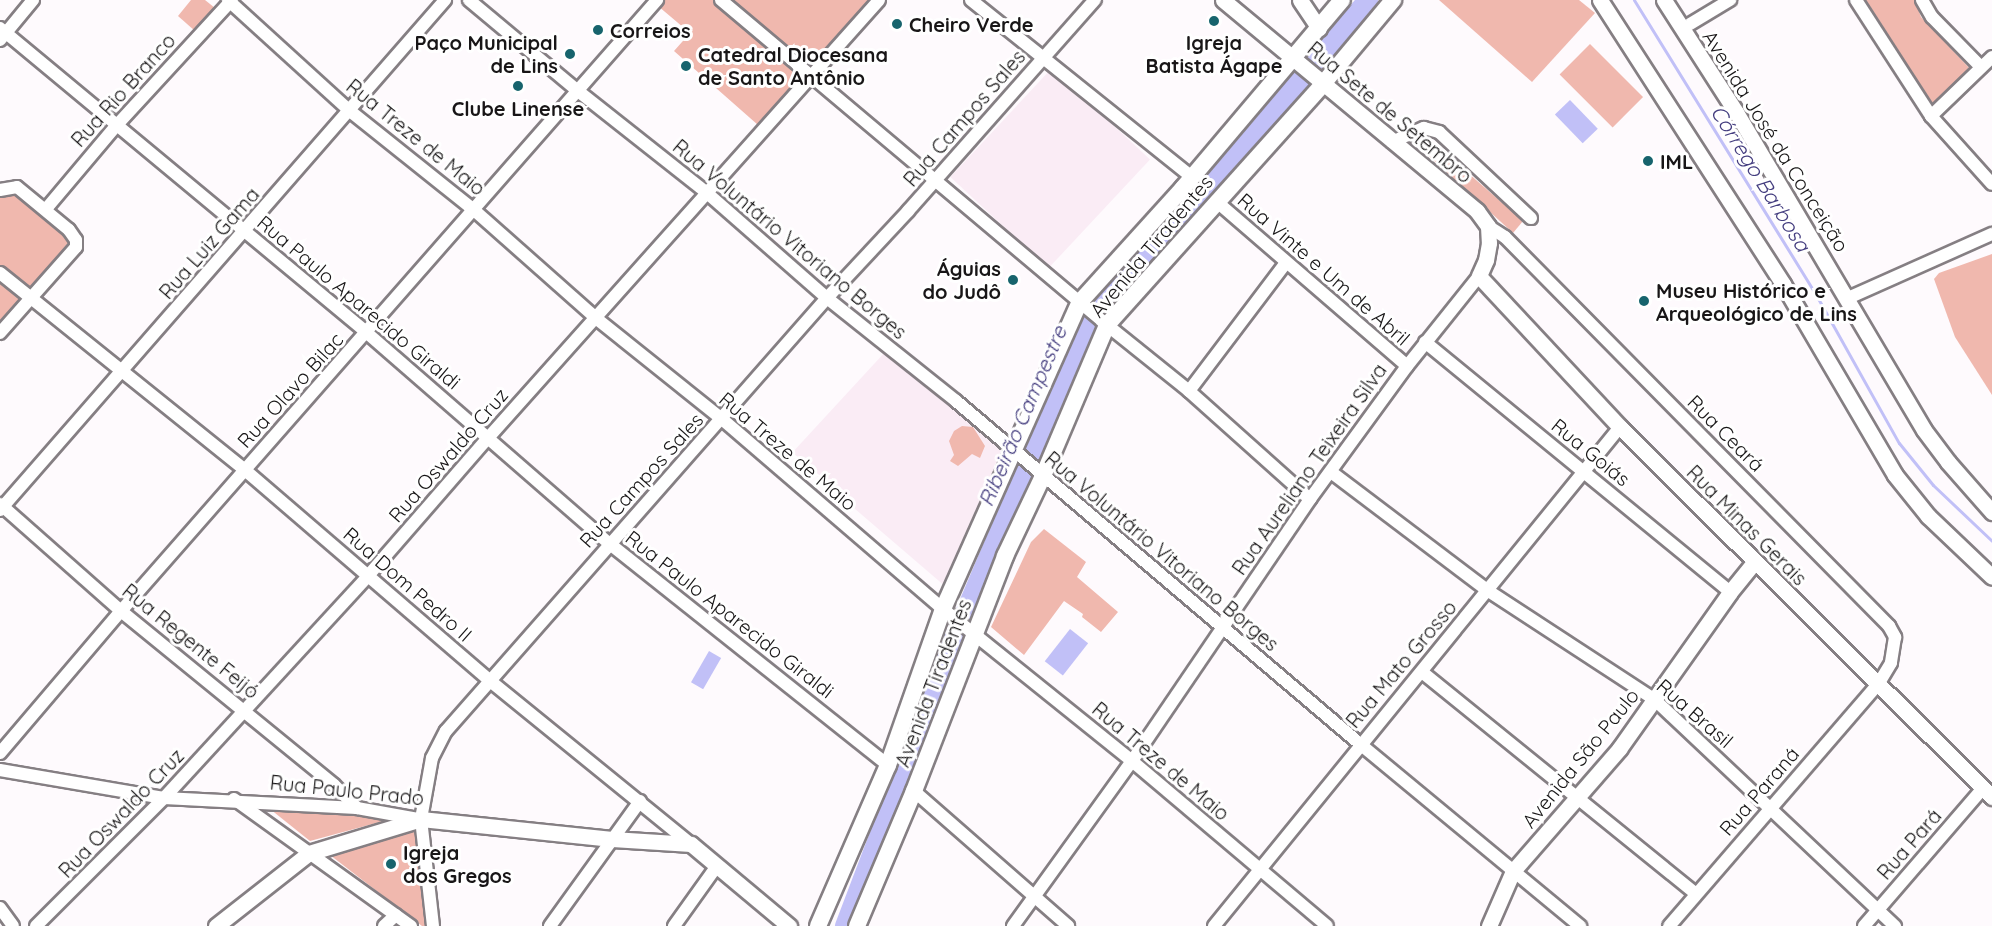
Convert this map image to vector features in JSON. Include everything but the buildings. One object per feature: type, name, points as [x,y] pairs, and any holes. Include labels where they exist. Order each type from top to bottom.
[{"type":"main road","name":"Avenida Tiradentes","points":[[818,926],[888,765],[947,612],[1083,304],[1295,61],[1342,0]]},
{"type":"main road","name":"Avenida Tiradentes","points":[[857,926],[914,791],[971,631],[1104,323],[1216,201],[1393,0]]},
{"type":"street","points":[[2,33],[33,0]]},
{"type":"street","name":"Rua Luiz Gama","points":[[1,507],[445,0]]},
{"type":"street","name":"Rua Voluntário Vitoriano Borges","points":[[470,0],[578,91],[707,192],[827,298],[1580,926]]},
{"type":"street","name":"Rua Olavo Bilac","points":[[0,753],[121,611],[657,0]]},
{"type":"street","points":[[721,0],[1104,323],[1189,391],[1310,499]]},
{"type":"street","name":"Rua Oswaldo Cruz","points":[[36,926],[165,798],[246,711],[488,438],[597,319],[707,192],[812,78],[879,0]]},
{"type":"street","points":[[971,0],[1192,177]]},
{"type":"street","name":"Rua Campos Sales","points":[[434,926],[421,819],[432,758],[446,731],[827,298],[1095,0]]},
{"type":"street","name":"Rua Sete de Setembro","points":[[1223,0],[1477,211],[1488,226]]},
{"type":"street","points":[[1300,0],[1319,28]]},
{"type":"street","points":[[1600,0],[1783,284],[1895,475],[1928,516],[1986,572]]},
{"type":"street","name":"Avenida José da Conceição","points":[[1664,0],[1736,112],[1924,430],[1948,462],[1992,512]]},
{"type":"street","points":[[1690,24],[1730,0]]},
{"type":"street","points":[[1856,0],[1931,116],[1992,184]]},
{"type":"street","points":[[1922,0],[1932,17],[1981,67]]},
{"type":"street","name":"Rua Treze de Maio","points":[[230,1],[350,111],[474,210],[597,319],[722,419],[947,612],[1132,761],[1327,926]]},
{"type":"street","name":"Rua Rio Branco","points":[[46,209],[116,126],[230,1]]},
{"type":"street","name":"Rua Paulo Aparecido Giraldi","points":[[2,33],[245,230],[610,544],[888,765]]},
{"type":"street","points":[[1931,116],[1992,57]]},
{"type":"street","points":[[1392,142],[1424,128],[1439,132],[1531,218]]},
{"type":"street","points":[[0,190],[17,187],[46,209],[76,240],[76,247],[0,333]]},
{"type":"street","name":"Rua Vinte e Um de Abril","points":[[1216,201],[1285,264],[1407,366]]},
{"type":"street","points":[[1479,276],[1486,260],[1488,226]]},
{"type":"street","name":"Rua Ceará","points":[[1488,226],[1505,237],[1889,626],[1895,637],[1895,650],[1891,663],[1879,683]]},
{"type":"street","points":[[1848,298],[1992,234]]},
{"type":"street","points":[[1189,391],[1285,264]]},
{"type":"street","name":"Rua Dom Pedro II","points":[[0,273],[245,470],[489,680],[640,801],[789,926]]},
{"type":"street","name":"Rua Aureliano Teixeira Silva","points":[[1013,926],[1132,761],[1310,499],[1425,342],[1479,276]]},
{"type":"street","name":"Rua Minas Gerais","points":[[1479,276],[1620,428],[1988,793]]},
{"type":"street","name":"Rua Goiás","points":[[1425,342],[1730,592]]},
{"type":"street","name":"Rua Mato Grosso","points":[[1214,926],[1261,871],[1360,744],[1422,672],[1583,470],[1620,428]]},
{"type":"street","name":"Rua Brasil","points":[[1331,472],[1488,590],[1655,700],[1895,926]]},
{"type":"street","name":"Rua Regente Feijó","points":[[1,507],[121,611],[334,785],[357,808]]},
{"type":"street","name":"Avenida São Paulo","points":[[1489,926],[1513,871],[1619,749],[1730,592],[1754,562]]},
{"type":"street","points":[[1422,672],[1695,893]]},
{"type":"street","name":"Rua Paraná","points":[[1669,926],[1695,893],[1879,683]]},
{"type":"street","name":"Rua Paulo Prado","points":[[0,770],[165,798],[357,808],[421,819],[612,839],[692,844]]},
{"type":"street","points":[[914,791],[1032,897],[1068,926]]},
{"type":"street","name":"Rua Pará","points":[[1864,926],[1988,793]]},
{"type":"street","points":[[234,800],[411,926]]},
{"type":"street","points":[[550,926],[640,801]]},
{"type":"street","points":[[216,926],[309,853],[421,819]]},
{"type":"street","points":[[674,926],[717,866]]},
{"type":"street","points":[[0,908],[14,926]]},
{"type":"street","points":[[384,926],[396,915]]},
{"type":"shaded area","points":[[191,0],[205,0],[215,8],[195,31],[178,16]]},
{"type":"shaded area","points":[[664,0],[717,0],[801,76],[758,125],[674,51],[690,33],[658,6]]},
{"type":"shaded area","points":[[727,0],[874,0],[810,73]]},
{"type":"shaded area","points":[[1439,0],[1579,0],[1595,13],[1532,82]]},
{"type":"shaded area","points":[[1864,0],[1915,0],[1921,17],[1973,72],[1933,106]]},
{"type":"shaded area","points":[[1590,44],[1643,97],[1613,127],[1560,74]]},
{"type":"shaded area","points":[[1052,68],[1150,159],[1048,268],[950,177]]},
{"type":"shaded area","points":[[1428,138],[1523,221],[1513,233],[1419,147],[1420,141]]},
{"type":"shaded area","points":[[10,187],[76,240],[31,297],[0,271],[0,191]]},
{"type":"shaded area","points":[[1992,254],[1992,395],[1955,337],[1934,279],[1939,273]]},
{"type":"shaded area","points":[[0,275],[29,299],[0,331]]},
{"type":"shaded area","points":[[886,351],[1004,452],[946,587],[791,454]]},
{"type":"shaded area","points":[[962,426],[973,427],[985,446],[980,458],[972,454],[958,466],[950,461],[954,455],[949,441],[954,431]]},
{"type":"shaded area","points":[[1044,529],[1086,562],[1077,577],[1118,612],[1101,632],[1082,617],[1083,614],[1064,601],[1024,655],[991,627],[1031,542]]},
{"type":"shaded area","points":[[265,805],[391,819],[310,841]]},
{"type":"shaded area","points":[[416,831],[427,926],[422,926],[330,855]]},
{"type":"water","points":[[1570,100],[1598,129],[1583,143],[1555,115]]},
{"type":"water","points":[[1070,629],[1088,643],[1063,675],[1045,661]]},
{"type":"water","points":[[709,651],[721,658],[703,689],[691,682]]},
{"type":"waterway","name":"Ribeirão Campestre","points":[[845,926],[955,637],[1084,330],[1115,288],[1224,171],[1368,0]]},
{"type":"waterway","name":"Córrego Barbosa","points":[[1634,0],[1815,293],[1899,443],[1933,485],[1992,541]]},
{"type":"place","name":"Igreja Batista Ágape","points":[[1214,21]]},
{"type":"place","name":"Cheiro Verde","points":[[897,24]]},
{"type":"place","name":"Correios","points":[[598,30]]},
{"type":"place","name":"Paço Municipal de Lins","points":[[570,54]]},
{"type":"place","name":"Catedral Diocesana de Santo Antônio","points":[[686,66]]},
{"type":"place","name":"Clube Linense","points":[[518,86]]},
{"type":"place","name":"IML","points":[[1648,161]]},
{"type":"place","name":"Águias do Judô","points":[[1013,280]]},
{"type":"place","name":"Museu Histórico e Arqueológico de Lins","points":[[1644,301]]},
{"type":"place","name":"Igreja dos Gregos","points":[[391,864]]}]
